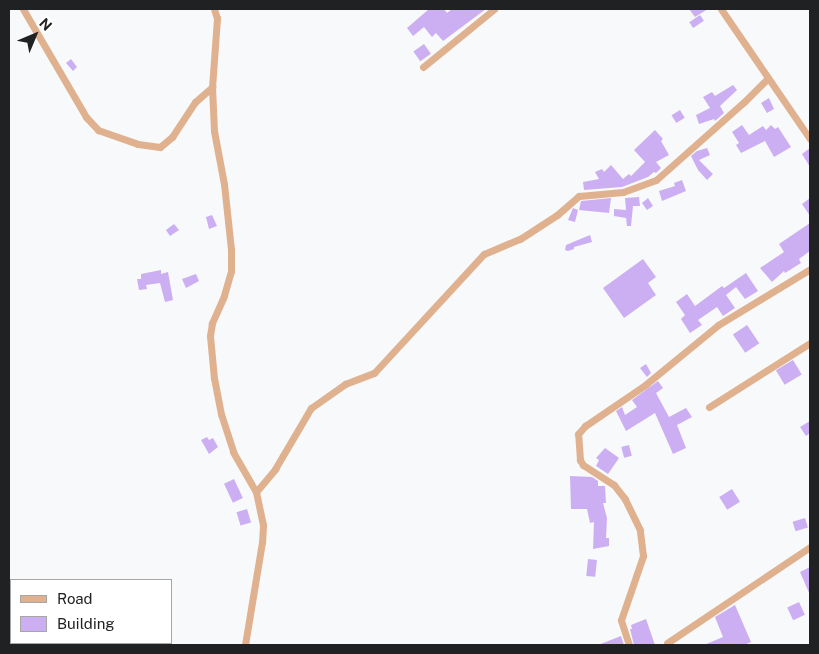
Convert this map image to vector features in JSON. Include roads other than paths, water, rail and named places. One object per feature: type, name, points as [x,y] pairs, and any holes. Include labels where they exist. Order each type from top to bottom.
[{"type":"street","points":[[23,9],[86,117],[98,130],[138,144],[160,146],[172,137],[194,102],[212,87]]},
{"type":"street","points":[[214,9],[217,18],[212,87],[214,131],[224,184],[231,249],[231,271],[224,296],[212,323],[210,336],[214,378],[233,452],[256,492],[262,518],[262,542],[245,645]]},
{"type":"street","points":[[423,67],[494,9]]},
{"type":"street","points":[[721,9],[810,139]]},
{"type":"street","points":[[256,492],[275,469],[311,408],[345,384],[374,373],[484,254],[520,239],[557,215],[578,196],[623,192],[656,180],[744,102],[768,78]]},
{"type":"street","points":[[628,645],[621,620],[643,556],[640,530],[625,499],[614,485],[583,465],[580,460],[578,434],[585,426],[645,385],[718,325],[810,269]]},
{"type":"street","points":[[710,407],[810,343]]},
{"type":"street","points":[[667,643],[810,547]]}]
